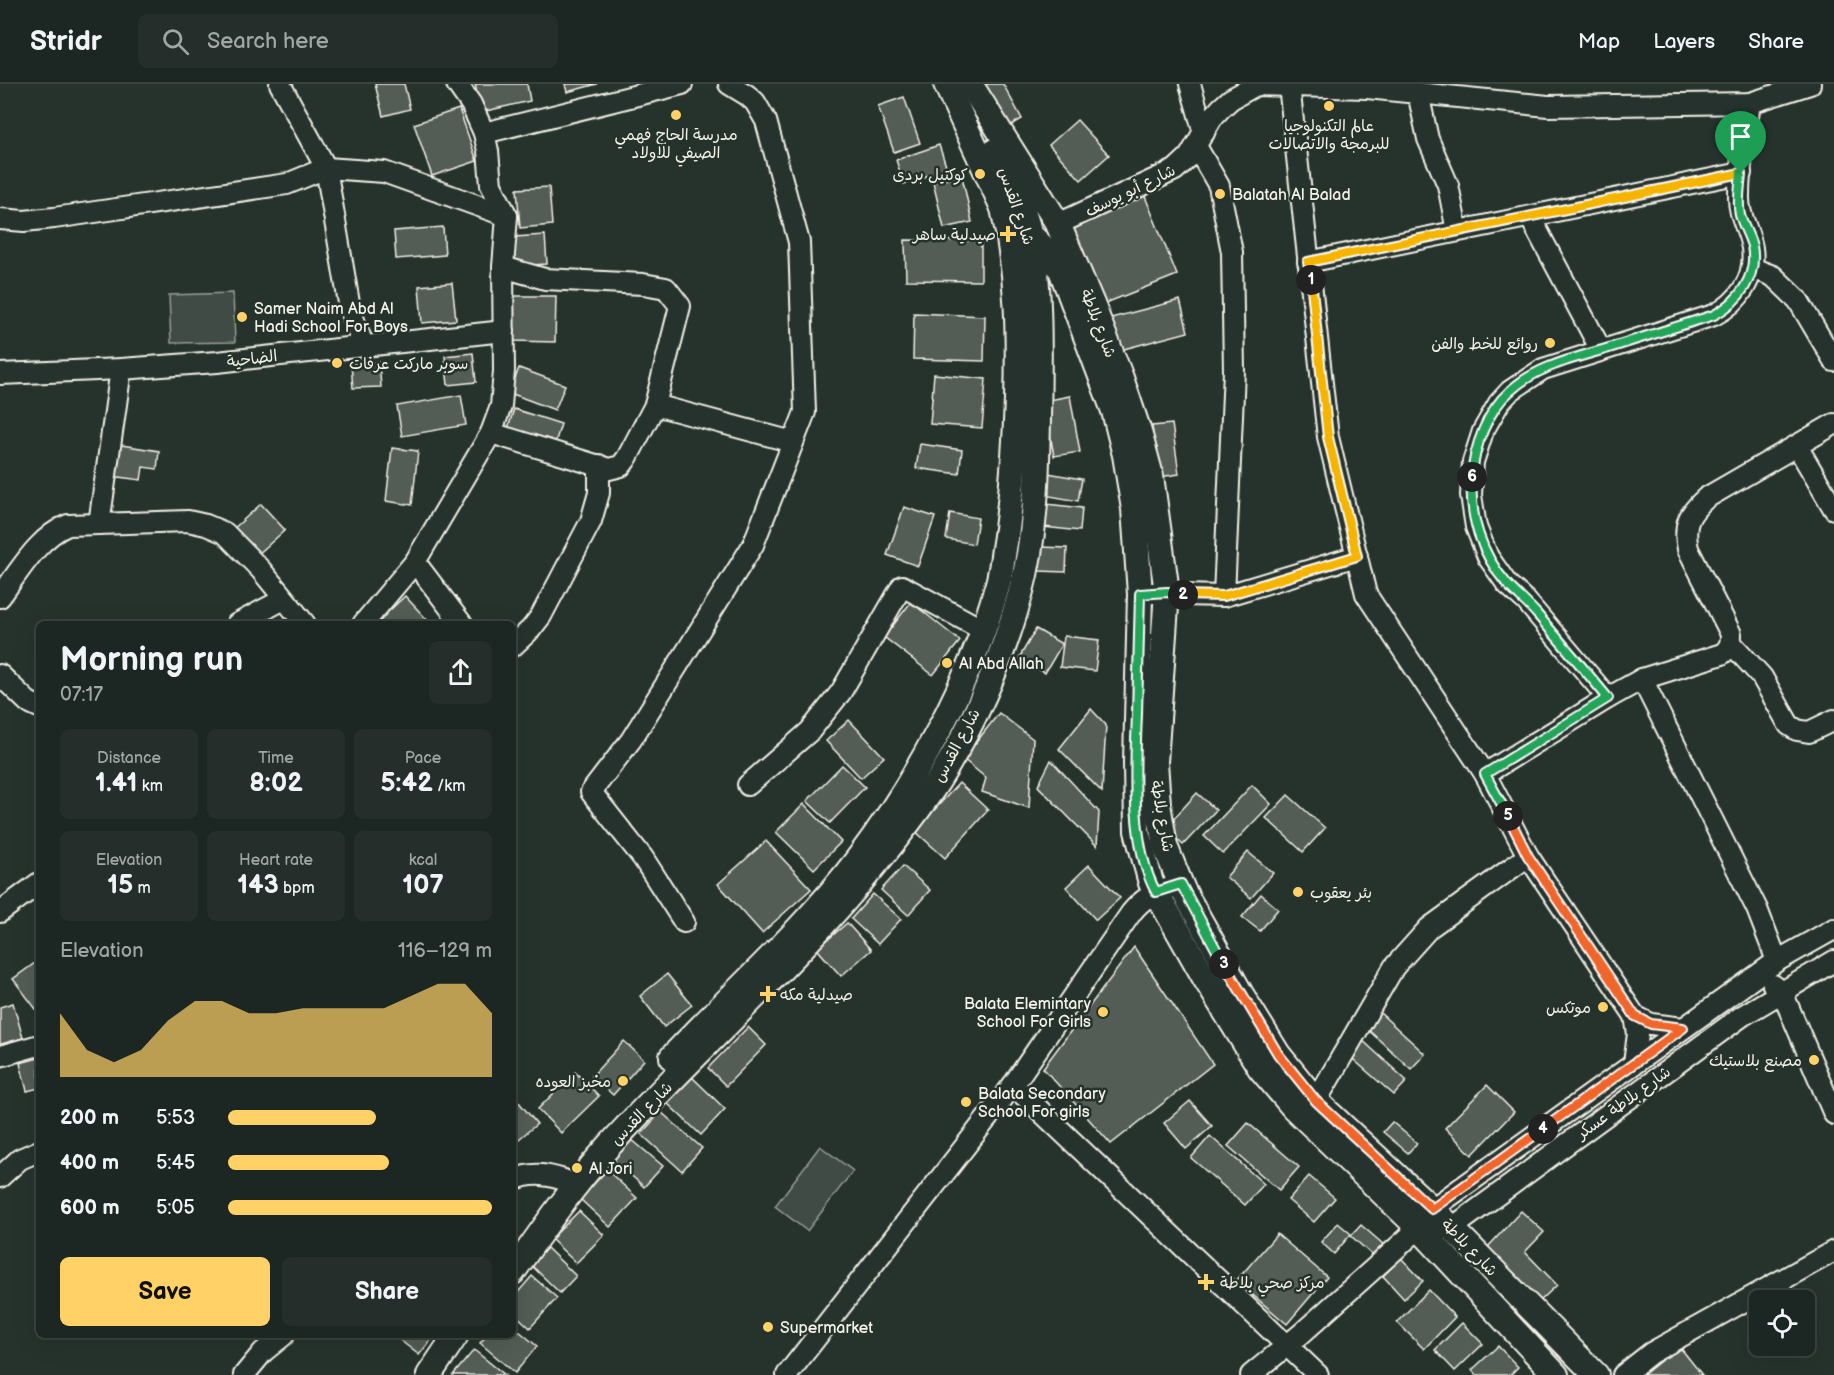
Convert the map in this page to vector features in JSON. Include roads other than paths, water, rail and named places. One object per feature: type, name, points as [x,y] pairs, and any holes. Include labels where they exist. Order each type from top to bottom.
[{"type":"main road","points":[[946,84],[1003,208]]},
{"type":"main road","name":"شارع القدس","points":[[516,1268],[556,1209],[607,1148],[801,950],[843,905],[900,835],[937,782],[961,740],[992,675],[1007,636],[1021,592],[1035,500],[1040,333],[1027,232],[1014,187],[964,84]]},
{"type":"main road","name":"شارع بلاطة","points":[[970,84],[1058,224],[1092,304],[1139,432],[1151,476],[1167,592],[1155,762],[1158,804],[1164,846],[1181,884],[1253,1014],[1278,1054],[1316,1101],[1426,1218],[1556,1375]]},
{"type":"main road","name":"شارع بلاطة","points":[[1003,208],[1044,248],[1061,270],[1114,411],[1125,455],[1134,510],[1140,594],[1136,762],[1137,831],[1151,883],[1206,980],[1260,1068],[1293,1107],[1426,1218],[1452,1228],[1596,1375]]},
{"type":"main road","name":"شارع القدس","points":[[516,1245],[564,1180],[620,1113],[711,1015],[812,913],[856,861],[891,812],[935,735],[977,650],[998,585],[1008,523],[1016,437],[1019,340],[1014,264],[1003,208]]},
{"type":"main road","points":[[429,1375],[454,1338]]},
{"type":"main road","points":[[443,1375],[468,1338]]},
{"type":"street","points":[[280,84],[326,168],[350,309],[363,345]]},
{"type":"street","points":[[366,621],[416,562],[491,434],[501,406],[504,371],[503,267],[507,216],[491,185],[484,133],[471,104],[457,84]]},
{"type":"street","points":[[684,922],[643,858],[591,792],[631,740],[753,545],[805,412],[799,242],[766,121],[747,94],[729,84]]},
{"type":"street","points":[[1190,84],[1200,140],[1219,186],[1232,252],[1234,371],[1224,596]]},
{"type":"street","name":"شارع أبو يوسف","points":[[1058,224],[1174,170],[1189,157],[1221,108],[1243,91],[1256,85],[1367,88],[1418,93],[1493,92],[1548,106],[1750,103],[1810,84]]},
{"type":"street","points":[[484,133],[672,85]]},
{"type":"street","points":[[1289,85],[1328,437],[1366,594],[1485,774],[1528,856],[1635,1016],[1638,1034],[1634,1063]]},
{"type":"street","points":[[1418,93],[1428,139],[1448,185],[1457,231]]},
{"type":"street","points":[[1608,698],[1526,602],[1507,584],[1488,557],[1476,527],[1471,495],[1473,462],[1483,431],[1499,403],[1510,391],[1543,369],[1722,311],[1731,305],[1745,288],[1752,268],[1752,247],[1740,214],[1739,194],[1750,103]]},
{"type":"street","points":[[0,219],[24,221],[54,218],[287,184],[326,168],[384,172],[507,216]]},
{"type":"street","points":[[1308,262],[1741,173]]},
{"type":"street","points":[[1530,216],[1601,350]]},
{"type":"street","points":[[491,434],[609,469],[621,466],[655,405],[681,306],[666,288],[643,284],[545,279],[503,267]]},
{"type":"street","points":[[1752,268],[1773,276],[1798,300],[1834,361]]},
{"type":"street","name":"الضاحية","points":[[0,374],[217,362],[504,331]]},
{"type":"street","points":[[99,524],[121,369]]},
{"type":"street","points":[[655,405],[793,442]]},
{"type":"street","points":[[1485,774],[1642,679],[1722,654],[1731,642],[1731,634],[1688,549],[1685,534],[1688,520],[1695,507],[1706,498],[1834,424]]},
{"type":"street","points":[[1797,446],[1834,509]]},
{"type":"street","points":[[516,643],[541,616],[591,521],[599,493],[599,465]]},
{"type":"street","points":[[0,597],[42,543],[56,530],[68,525],[188,521],[225,533],[261,570],[303,621]]},
{"type":"street","points":[[1140,594],[1167,592],[1182,595],[1224,596],[1357,556]]},
{"type":"street","points":[[416,562],[460,621]]},
{"type":"street","points":[[748,785],[810,731],[841,692],[902,586],[984,630]]},
{"type":"street","points":[[243,621],[285,599]]},
{"type":"street","points":[[1731,642],[1762,677],[1789,725],[1797,730],[1809,732],[1834,720]]},
{"type":"street","points":[[0,675],[28,702],[36,706]]},
{"type":"street","points":[[1642,679],[1757,909],[1777,961]]},
{"type":"street","points":[[1316,1101],[1394,967],[1429,928],[1528,856]]},
{"type":"street","points":[[787,1375],[1013,1085],[1141,900],[1156,892],[1181,884]]},
{"type":"street","points":[[0,912],[36,885]]},
{"type":"street","name":"شارع بلاطة عسكر","points":[[1251,1375],[1287,1346],[1426,1218],[1634,1063],[1777,961],[1834,929]]},
{"type":"street","name":"شارع بلاطة عسكر","points":[[1452,1228],[1742,1016],[1834,961]]},
{"type":"street","points":[[1759,974],[1782,992],[1834,1114]]},
{"type":"street","points":[[1635,1016],[1651,1024],[1683,1028]]},
{"type":"street","points":[[0,1056],[36,1046]]},
{"type":"street","points":[[1013,1085],[1318,1375]]},
{"type":"street","points":[[0,1178],[20,1159],[36,1152]]},
{"type":"street","points":[[516,1179],[526,1174],[541,1173],[564,1180]]},
{"type":"street","points":[[1623,1375],[1652,1353],[1834,1251]]},
{"type":"street","points":[[244,1375],[263,1352],[280,1338]]},
{"type":"place","name":"عالم التكنولوجيا للبرمجة والاتصالات","points":[[1329,106]]},
{"type":"place","name":"مدرسة الحاج فهمي الصيفي للاولاد","points":[[676,115]]},
{"type":"place","name":"كوكتيل بردى","points":[[980,174]]},
{"type":"place","name":"Balatah Al Balad","points":[[1220,194]]},
{"type":"place","name":"صيدلية ساهر","points":[[1008,234]]},
{"type":"place","name":"Samer Naim Abd Al Hadi School For Boys","points":[[242,317]]},
{"type":"place","name":"روائع للخط والفن","points":[[1550,343]]},
{"type":"place","name":"سوبر ماركت عرفات","points":[[337,363]]},
{"type":"place","name":"Al Abd Allah","points":[[947,663]]},
{"type":"place","name":"بئر يعقوب","points":[[1298,892]]},
{"type":"place","name":"صيدلية مكه","points":[[768,994]]},
{"type":"place","name":"موتكس","points":[[1603,1007]]},
{"type":"place","name":"Balata Elemintary School For Girls","points":[[1103,1012]]},
{"type":"place","name":"مصنع بلاستيك","points":[[1814,1060]]},
{"type":"place","name":"مخبز العوده","points":[[623,1081]]},
{"type":"place","name":"Balata Secondary School For girls","points":[[966,1102]]},
{"type":"place","name":"Al Jori","points":[[577,1168]]},
{"type":"place","name":"مركز صحي بلاطة","points":[[1206,1282]]},
{"type":"place","name":"Supermarket","points":[[768,1327]]}]
